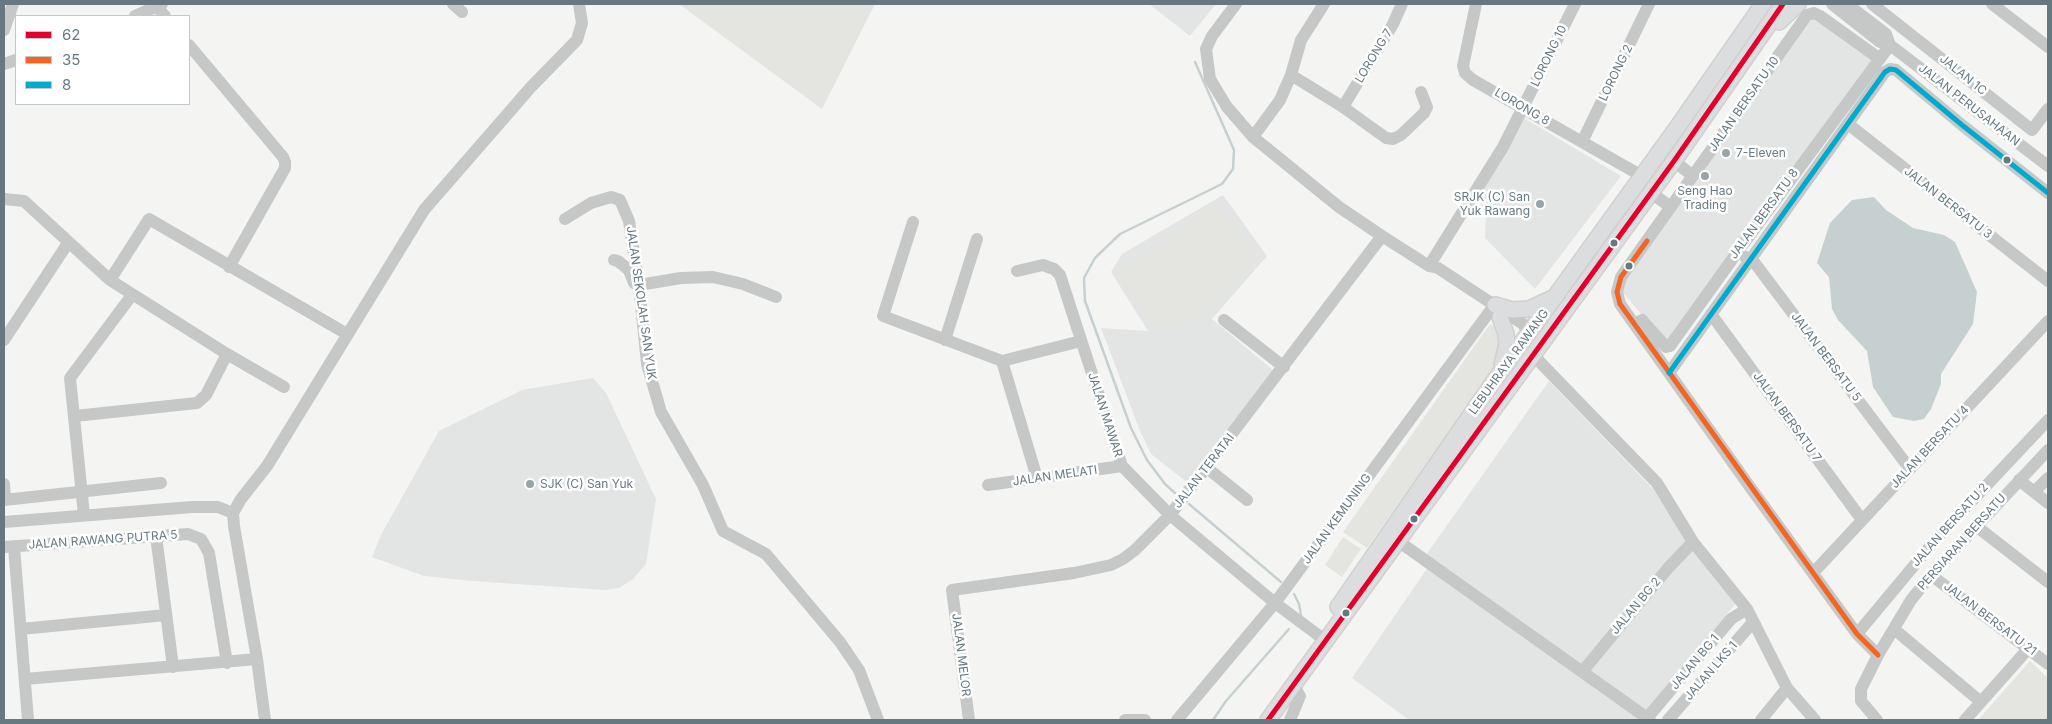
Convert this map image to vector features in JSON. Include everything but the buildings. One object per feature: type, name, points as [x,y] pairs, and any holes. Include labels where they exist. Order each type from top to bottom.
[{"type":"main road","name":"LEBUHRAYA RAWANG","points":[[1257,720],[1499,374],[1556,297],[1763,4]]},
{"type":"main road","name":"LEBUHRAYA RAWANG","points":[[1268,720],[1651,193],[1783,4]]},
{"type":"main road","points":[[1759,40],[1798,4]]},
{"type":"main road","points":[[1499,374],[1506,354],[1507,344],[1506,334],[1495,311],[1529,309],[1556,297]]},
{"type":"main road","points":[[1529,360],[1529,334],[1537,337],[1551,331]]},
{"type":"street","points":[[4,30],[13,4]]},
{"type":"street","points":[[266,720],[234,526],[234,513],[241,500],[267,466],[424,210],[531,87],[577,40],[582,23],[579,4]]},
{"type":"street","points":[[1236,4],[1212,36],[1206,49],[1210,79],[1227,108],[1253,137],[1310,184],[1382,236],[1429,266],[1438,268],[1518,330],[1529,334]]},
{"type":"street","points":[[1253,137],[1280,100],[1291,74],[1301,40],[1324,4]]},
{"type":"street","name":"LORONG 7","points":[[1343,107],[1393,24],[1402,4]]},
{"type":"street","name":"LORONG 8","points":[[1476,4],[1462,66],[1466,73],[1642,176]]},
{"type":"street","name":"LORONG 10","points":[[1429,266],[1503,147],[1575,4]]},
{"type":"street","name":"LORONG 2","points":[[1582,142],[1649,4]]},
{"type":"street","name":"JALAN PERUSAHAAN","points":[[1832,4],[1880,42],[1890,45],[2046,160]]},
{"type":"street","name":"JALAN PERUSAHAAN","points":[[1847,4],[1886,34],[1890,45]]},
{"type":"street","name":"JALAN 1C","points":[[1872,4],[2032,130],[2048,109]]},
{"type":"street","points":[[1992,4],[2048,47]]},
{"type":"street","points":[[139,15],[161,9]]},
{"type":"street","name":"JALAN BERSATU 10","points":[[1634,324],[1620,304],[1616,292],[1621,277],[1807,15],[1814,14],[1820,16],[1880,59]]},
{"type":"street","name":"JALAN BERSATU 8","points":[[1634,324],[1642,320],[1666,347],[1670,346],[1849,98],[1890,45]]},
{"type":"street","points":[[190,46],[286,162],[285,168],[229,267]]},
{"type":"street","points":[[1669,373],[1885,72],[1890,69],[1896,70],[2048,193]]},
{"type":"street","points":[[1291,74],[1343,107],[1386,138],[1393,139],[1401,135],[1424,113],[1426,107],[1421,92]]},
{"type":"street","name":"JALAN BERSATU 3","points":[[1848,124],[2048,281]]},
{"type":"street","points":[[1674,161],[1693,176]]},
{"type":"street","points":[[1651,193],[1671,207]]},
{"type":"street","name":"JALAN SEKOLAH SAN YUK","points":[[565,220],[591,203],[611,197],[620,200],[629,221],[639,288],[647,364],[661,412],[703,485],[723,531],[766,554],[840,642],[859,670],[878,720]]},
{"type":"street","points":[[4,200],[24,201],[110,280],[284,388]]},
{"type":"street","points":[[110,280],[150,219],[229,267],[348,334]]},
{"type":"street","points":[[913,222],[883,316],[1002,361],[1081,341]]},
{"type":"street","name":"JALAN TERATAI","points":[[952,590],[1074,573],[1110,566],[1124,559],[1135,550],[1170,515],[1382,236]]},
{"type":"street","points":[[945,340],[977,239]]},
{"type":"street","points":[[4,340],[68,243]]},
{"type":"street","points":[[1736,254],[1751,258]]},
{"type":"street","name":"JALAN BERSATU 5","points":[[1751,258],[1910,469]]},
{"type":"street","points":[[614,260],[629,270],[635,286],[639,288],[657,280],[713,278],[743,284],[776,297]]},
{"type":"street","name":"JALAN MAWAR","points":[[1017,271],[1043,265],[1054,269],[1060,275],[1122,466],[1170,515],[1275,603],[1318,635]]},
{"type":"street","points":[[84,515],[70,378],[132,295]]},
{"type":"street","name":"JALAN KEMUNING","points":[[1177,720],[1275,603],[1495,311]]},
{"type":"street","name":"JALAN BERSATU 7","points":[[1711,314],[1862,520]]},
{"type":"street","points":[[1224,320],[1284,367]]},
{"type":"street","name":"JALAN BERSATU 4","points":[[1812,574],[2048,321]]},
{"type":"street","points":[[1634,324],[1812,574],[1857,634],[1878,656]]},
{"type":"street","points":[[75,416],[197,404],[206,395],[227,354]]},
{"type":"street","points":[[1529,360],[1657,483],[1693,542],[1747,609],[1787,688],[1815,720]]},
{"type":"street","points":[[1002,361],[1037,478]]},
{"type":"street","name":"JALAN BERSATU 2","points":[[1857,634],[1937,538],[2048,420]]},
{"type":"street","name":"PERSIARAN BERSATU","points":[[1877,720],[1860,701],[1861,689],[1911,600],[1931,574],[2048,450]]},
{"type":"street","name":"JALAN MELATI","points":[[988,485],[1122,466]]},
{"type":"street","points":[[1206,468],[1247,500]]},
{"type":"street","points":[[2034,492],[2048,478]]},
{"type":"street","points":[[2019,480],[2048,503]]},
{"type":"street","points":[[4,484],[4,500],[161,482]]},
{"type":"street","points":[[4,522],[192,507],[218,507],[234,513]]},
{"type":"street","points":[[1976,526],[2048,582]]},
{"type":"street","name":"JALAN RAWANG PUTRA 5","points":[[9,547],[188,534],[201,539],[209,553],[227,662]]},
{"type":"street","points":[[156,536],[172,667]]},
{"type":"street","points":[[1398,541],[1648,719]]},
{"type":"street","name":"JALAN BG 2","points":[[1582,672],[1669,566],[1693,542]]},
{"type":"street","points":[[9,547],[21,629],[28,720]]},
{"type":"street","name":"JALAN BERSATU 21","points":[[1931,574],[2048,664]]},
{"type":"street","name":"JALAN MELOR","points":[[952,590],[969,720]]},
{"type":"street","name":"JALAN BG 1","points":[[1648,719],[1731,619],[1747,609]]},
{"type":"street","points":[[21,629],[166,616]]},
{"type":"street","name":"JALAN LKS 1","points":[[1668,720],[1753,622]]},
{"type":"street","points":[[1894,630],[1980,702]]},
{"type":"street","points":[[1964,720],[2028,649]]},
{"type":"street","points":[[25,680],[257,660]]},
{"type":"street","points":[[1290,720],[1300,696],[1294,686]]},
{"type":"street","points":[[1761,720],[1787,688]]},
{"type":"street","points":[[1125,720],[1145,720]]},
{"type":"shaded area","points":[[679,4],[875,4],[822,109]]},
{"type":"shaded area","points":[[1149,4],[1216,4],[1190,36]]},
{"type":"shaded area","points":[[1814,16],[1874,59],[1667,344],[1620,289],[1624,277]]},
{"type":"shaded area","name":"SRJK (C) San Yuk Rawang","points":[[1519,115],[1621,176],[1535,289],[1485,238],[1486,215],[1476,193]]},
{"type":"shaded area","points":[[1223,195],[1267,256],[1212,319],[1274,371],[1188,483],[1151,454],[1140,431],[1101,328],[1148,331],[1111,272],[1122,254]]},
{"type":"shaded area","points":[[1874,197],[1886,210],[1913,228],[1944,235],[1955,242],[1977,292],[1973,324],[1941,374],[1941,384],[1931,409],[1924,419],[1914,421],[1893,417],[1873,387],[1867,351],[1838,320],[1832,309],[1829,277],[1817,263],[1830,223],[1852,200]]},
{"type":"shaded area","points":[[1215,205],[1260,257],[1187,326],[1152,325],[1118,273]]},
{"type":"shaded area","points":[[1490,324],[1500,330],[1501,352],[1494,369],[1367,548],[1343,532]]},
{"type":"shaded area","name":"SJK (C) San Yuk","points":[[593,378],[606,393],[656,499],[646,564],[633,579],[619,588],[605,590],[473,581],[424,576],[372,557],[381,535],[439,431],[522,390]]},
{"type":"shaded area","points":[[1549,381],[1653,489],[1693,551],[1736,603],[1646,713],[1426,555]]},
{"type":"shaded area","points":[[1343,537],[1361,549],[1342,577],[1325,565]]},
{"type":"shaded area","points":[[1428,567],[1642,720],[1409,720],[1352,678]]},
{"type":"shaded area","points":[[2030,661],[2048,678],[2048,720],[1978,720]]},
{"type":"waterway","points":[[1175,493],[1165,484],[1147,460],[1131,428],[1085,301],[1084,278],[1095,258],[1120,234],[1222,184],[1233,169],[1234,150],[1195,62]]},
{"type":"waterway","points":[[1189,504],[1281,582]]},
{"type":"waterway","points":[[1294,594],[1299,604],[1301,615]]},
{"type":"waterway","points":[[1213,720],[1226,701],[1289,629]]},
{"type":"transit line","name":"62","points":[[1268,720],[1674,161],[1783,4]]},
{"type":"transit line","name":"8","points":[[1669,373],[1885,72],[1890,69],[1896,70],[2048,193]]},
{"type":"transit line","name":"35","points":[[1647,241],[1621,277],[1617,292],[1620,304],[1857,634],[1878,655]]},
{"type":"place","name":"7-Eleven","points":[[1726,153]]},
{"type":"place","name":"Seng Hao Trading","points":[[1705,176]]},
{"type":"place","name":"SRJK (C) San Yuk Rawang","points":[[1540,204]]},
{"type":"place","name":"SJK (C) San Yuk","points":[[530,484]]}]
